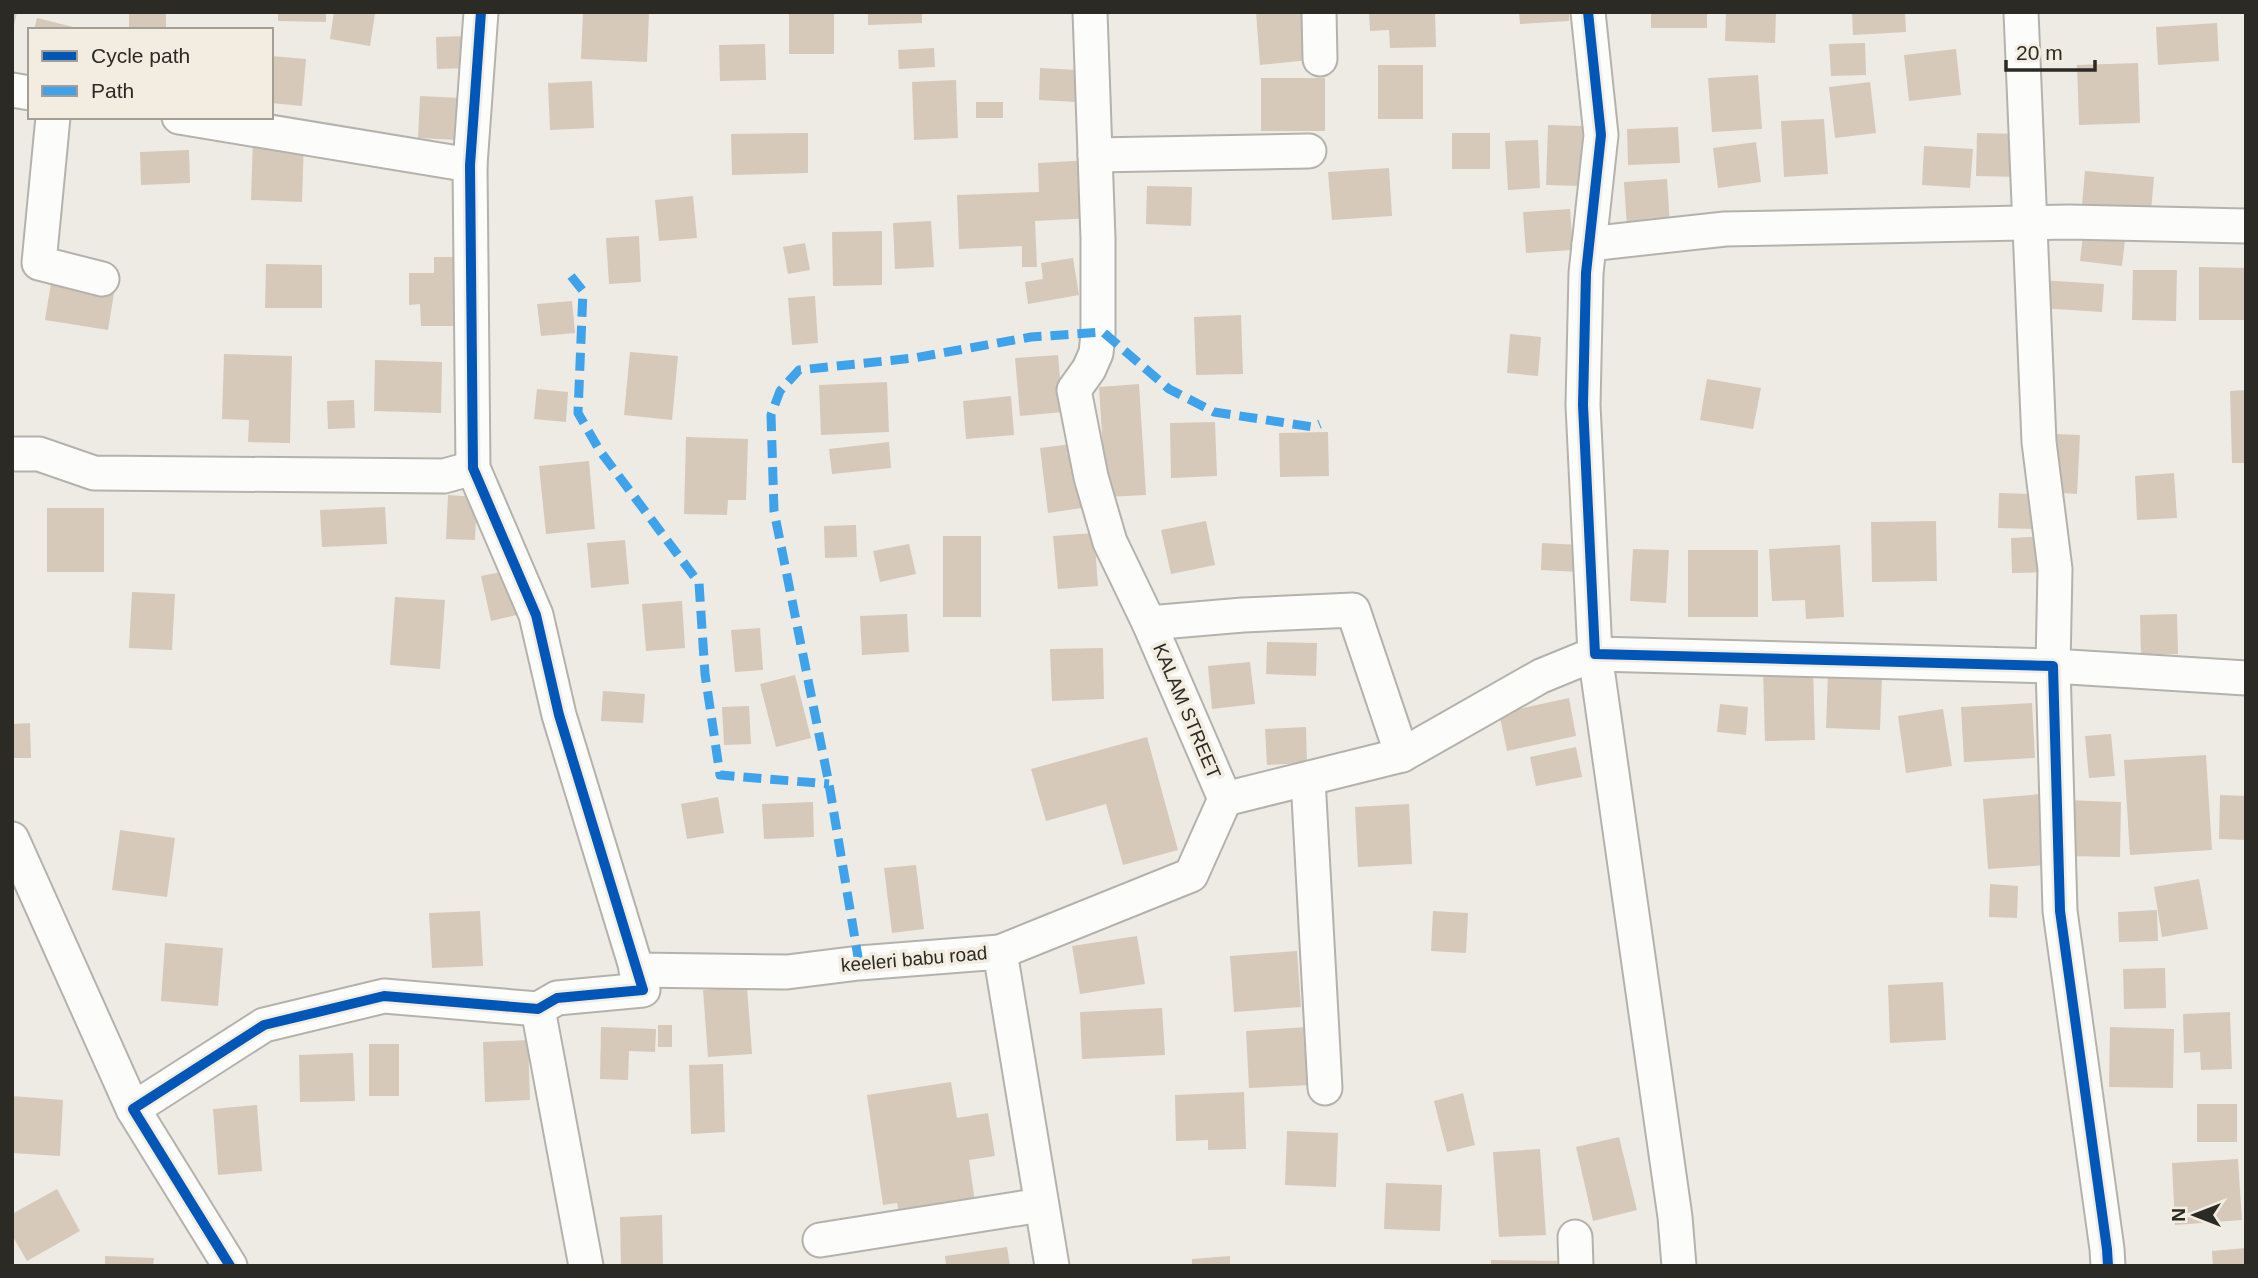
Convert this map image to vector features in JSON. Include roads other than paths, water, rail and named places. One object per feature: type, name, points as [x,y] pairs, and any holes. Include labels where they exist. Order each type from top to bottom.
[{"type":"street","points":[[133,1109],[264,1025],[384,996],[538,1009],[556,998],[643,990],[559,715],[536,615],[473,468],[470,165],[481,12]]},
{"type":"street","name":"KALAM STREET","points":[[1090,12],[1098,334],[1096,352],[1089,369],[1074,390],[1091,477],[1110,542],[1149,622],[1225,799]]},
{"type":"street","points":[[1319,12],[1320,60]]},
{"type":"street","points":[[1588,12],[1601,135],[1586,273],[1583,405],[1595,654],[1675,1217],[1679,1266]]},
{"type":"street","points":[[2021,12],[2039,442],[2055,569],[2053,666],[2060,911],[2108,1266]]},
{"type":"street","points":[[53,119],[39,263],[102,279]]},
{"type":"street","points":[[191,119],[470,165]]},
{"type":"street","points":[[1095,155],[1309,151]]},
{"type":"street","points":[[1589,244],[1725,229],[2069,222],[2246,226]]},
{"type":"street","points":[[12,454],[39,454],[94,472],[444,475],[473,468]]},
{"type":"street","points":[[1149,622],[1353,610],[1402,755]]},
{"type":"street","points":[[1000,952],[1191,875],[1225,799],[1402,755],[1541,676],[1595,654],[2053,666],[2246,678]]},
{"type":"street","points":[[1308,779],[1325,1088]]},
{"type":"street","points":[[12,839],[133,1109],[230,1266]]},
{"type":"street","name":"keeleri babu road","points":[[636,970],[787,972],[859,963],[1000,952],[1052,1266]]},
{"type":"street","points":[[538,1009],[586,1266]]},
{"type":"street","points":[[820,1240],[1041,1205]]}]
